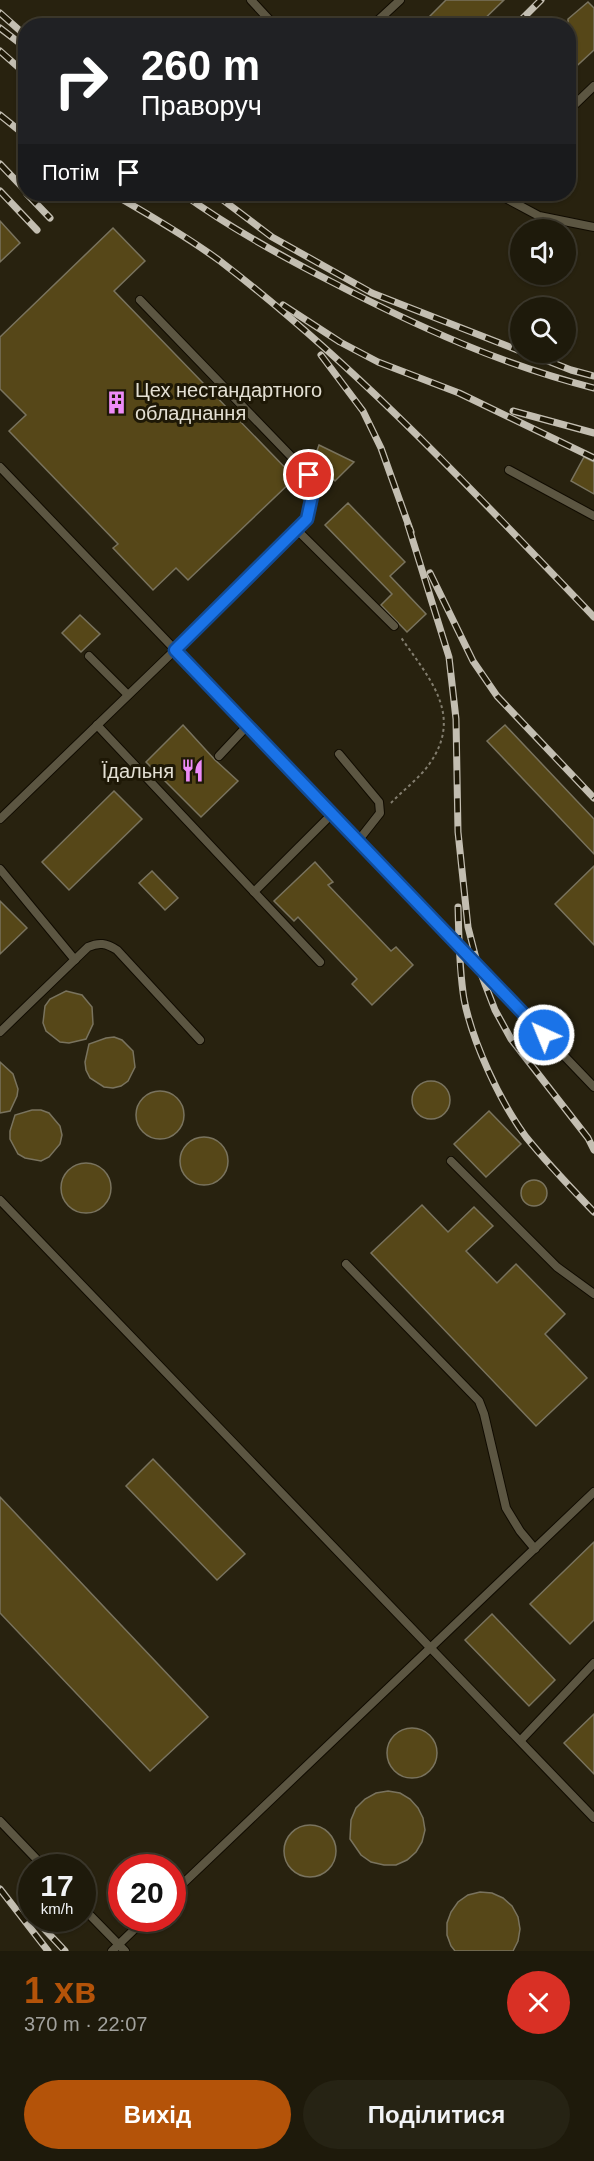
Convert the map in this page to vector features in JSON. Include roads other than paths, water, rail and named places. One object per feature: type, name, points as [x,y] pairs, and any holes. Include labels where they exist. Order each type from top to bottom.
[{"type":"lane","points":[[251,0],[268,18]]},
{"type":"lane","points":[[381,18],[400,0]]},
{"type":"lane","points":[[576,103],[594,86]]},
{"type":"lane","points":[[511,201],[539,216],[594,227]]},
{"type":"lane","points":[[0,819],[307,519],[312,496],[309,475],[140,300]]},
{"type":"lane","points":[[0,467],[594,1087]]},
{"type":"lane","points":[[508,470],[594,516]]},
{"type":"lane","points":[[297,530],[394,626]]},
{"type":"lane","points":[[89,656],[128,695]]},
{"type":"lane","points":[[97,725],[320,962]]},
{"type":"lane","points":[[219,756],[248,725]]},
{"type":"lane","points":[[339,754],[379,802],[380,813],[358,841]]},
{"type":"lane","points":[[254,892],[333,814]]},
{"type":"lane","points":[[0,869],[75,960]]},
{"type":"lane","points":[[0,1032],[88,947],[98,942],[108,944],[117,950],[200,1040]]},
{"type":"lane","points":[[451,1161],[557,1267],[594,1294]]},
{"type":"lane","points":[[0,1200],[594,1818]]},
{"type":"lane","points":[[346,1264],[479,1401],[506,1508],[520,1531],[536,1549]]},
{"type":"lane","points":[[186,1881],[433,1648],[594,1492]]},
{"type":"lane","points":[[520,1740],[594,1663]]},
{"type":"lane","points":[[0,1821],[32,1854]]},
{"type":"lane","points":[[96,1921],[122,1948]]},
{"type":"lane","points":[[112,1951],[122,1948],[135,1932]]},
{"type":"railway","points":[[523,18],[541,0]]},
{"type":"railway","points":[[0,13],[18,29]]},
{"type":"railway","points":[[0,28],[18,42]]},
{"type":"railway","points":[[0,51],[18,67]]},
{"type":"railway","points":[[0,115],[18,130]]},
{"type":"railway","points":[[0,164],[18,183]]},
{"type":"railway","points":[[0,191],[37,230]]},
{"type":"railway","points":[[34,201],[50,218]]},
{"type":"railway","points":[[125,201],[181,234],[220,261],[320,343],[414,432],[594,617]]},
{"type":"railway","points":[[194,201],[275,252],[395,314],[493,356],[594,388]]},
{"type":"railway","points":[[224,201],[272,237],[372,293],[510,347]]},
{"type":"railway","points":[[283,305],[340,342],[378,362],[459,393],[594,458]]},
{"type":"railway","points":[[321,355],[363,411],[381,448],[411,532]]},
{"type":"railway","points":[[553,363],[594,376]]},
{"type":"railway","points":[[513,411],[594,433]]},
{"type":"railway","points":[[408,525],[449,657],[456,719],[458,832],[468,927],[478,966],[495,1010],[511,1039],[588,1138],[594,1150]]},
{"type":"railway","points":[[430,573],[473,661],[497,696],[594,798]]},
{"type":"railway","points":[[458,907],[464,999],[473,1033],[488,1071],[506,1107],[526,1137],[594,1212]]},
{"type":"railway","points":[[0,1889],[48,1951]]},
{"type":"railway","points":[[47,1932],[65,1951]]},
{"type":"place","name":"Цех нестандартного обладнання","points":[[117,402]]},
{"type":"place","name":"Їдальня","points":[[192,771]]}]
